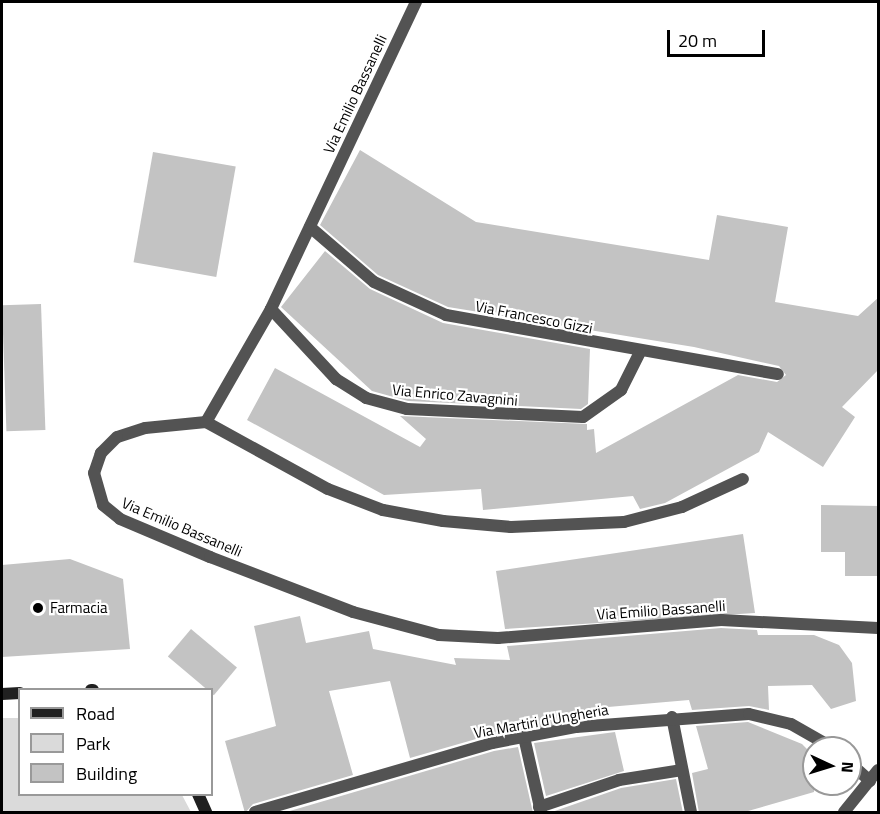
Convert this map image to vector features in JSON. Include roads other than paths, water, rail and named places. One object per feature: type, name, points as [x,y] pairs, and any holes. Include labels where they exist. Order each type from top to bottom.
[{"type":"street","name":"Via Emilio Bassanelli","points":[[416,2],[271,309],[206,422],[145,428],[117,437],[100,453],[94,473],[103,505],[120,519],[210,557],[400,626],[488,638],[721,620],[879,628]]},
{"type":"street","name":"Via Francesco Gizzi","points":[[310,227],[374,282],[425,308],[640,352],[778,374]]},
{"type":"street","name":"Via Enrico Zavagnini","points":[[271,309],[344,385],[380,403],[416,410],[582,417],[621,390],[640,352]]},
{"type":"street","points":[[206,422],[364,504],[454,523],[624,522],[682,507],[743,479]]},
{"type":"street","points":[[2,694],[18,693]]},
{"type":"street","points":[[672,717],[691,813]]},
{"type":"street","name":"Via Martiri d'Ungheria","points":[[255,813],[377,773],[524,737],[672,717],[765,717],[806,730],[815,736]]},
{"type":"street","points":[[524,737],[540,810],[619,780],[682,770]]},
{"type":"street","points":[[844,813],[879,770]]},
{"type":"street","points":[[862,774],[870,781]]},
{"type":"street","points":[[198,796],[206,813]]},
{"type":"place","name":"Farmacia","points":[[38,608]]}]
